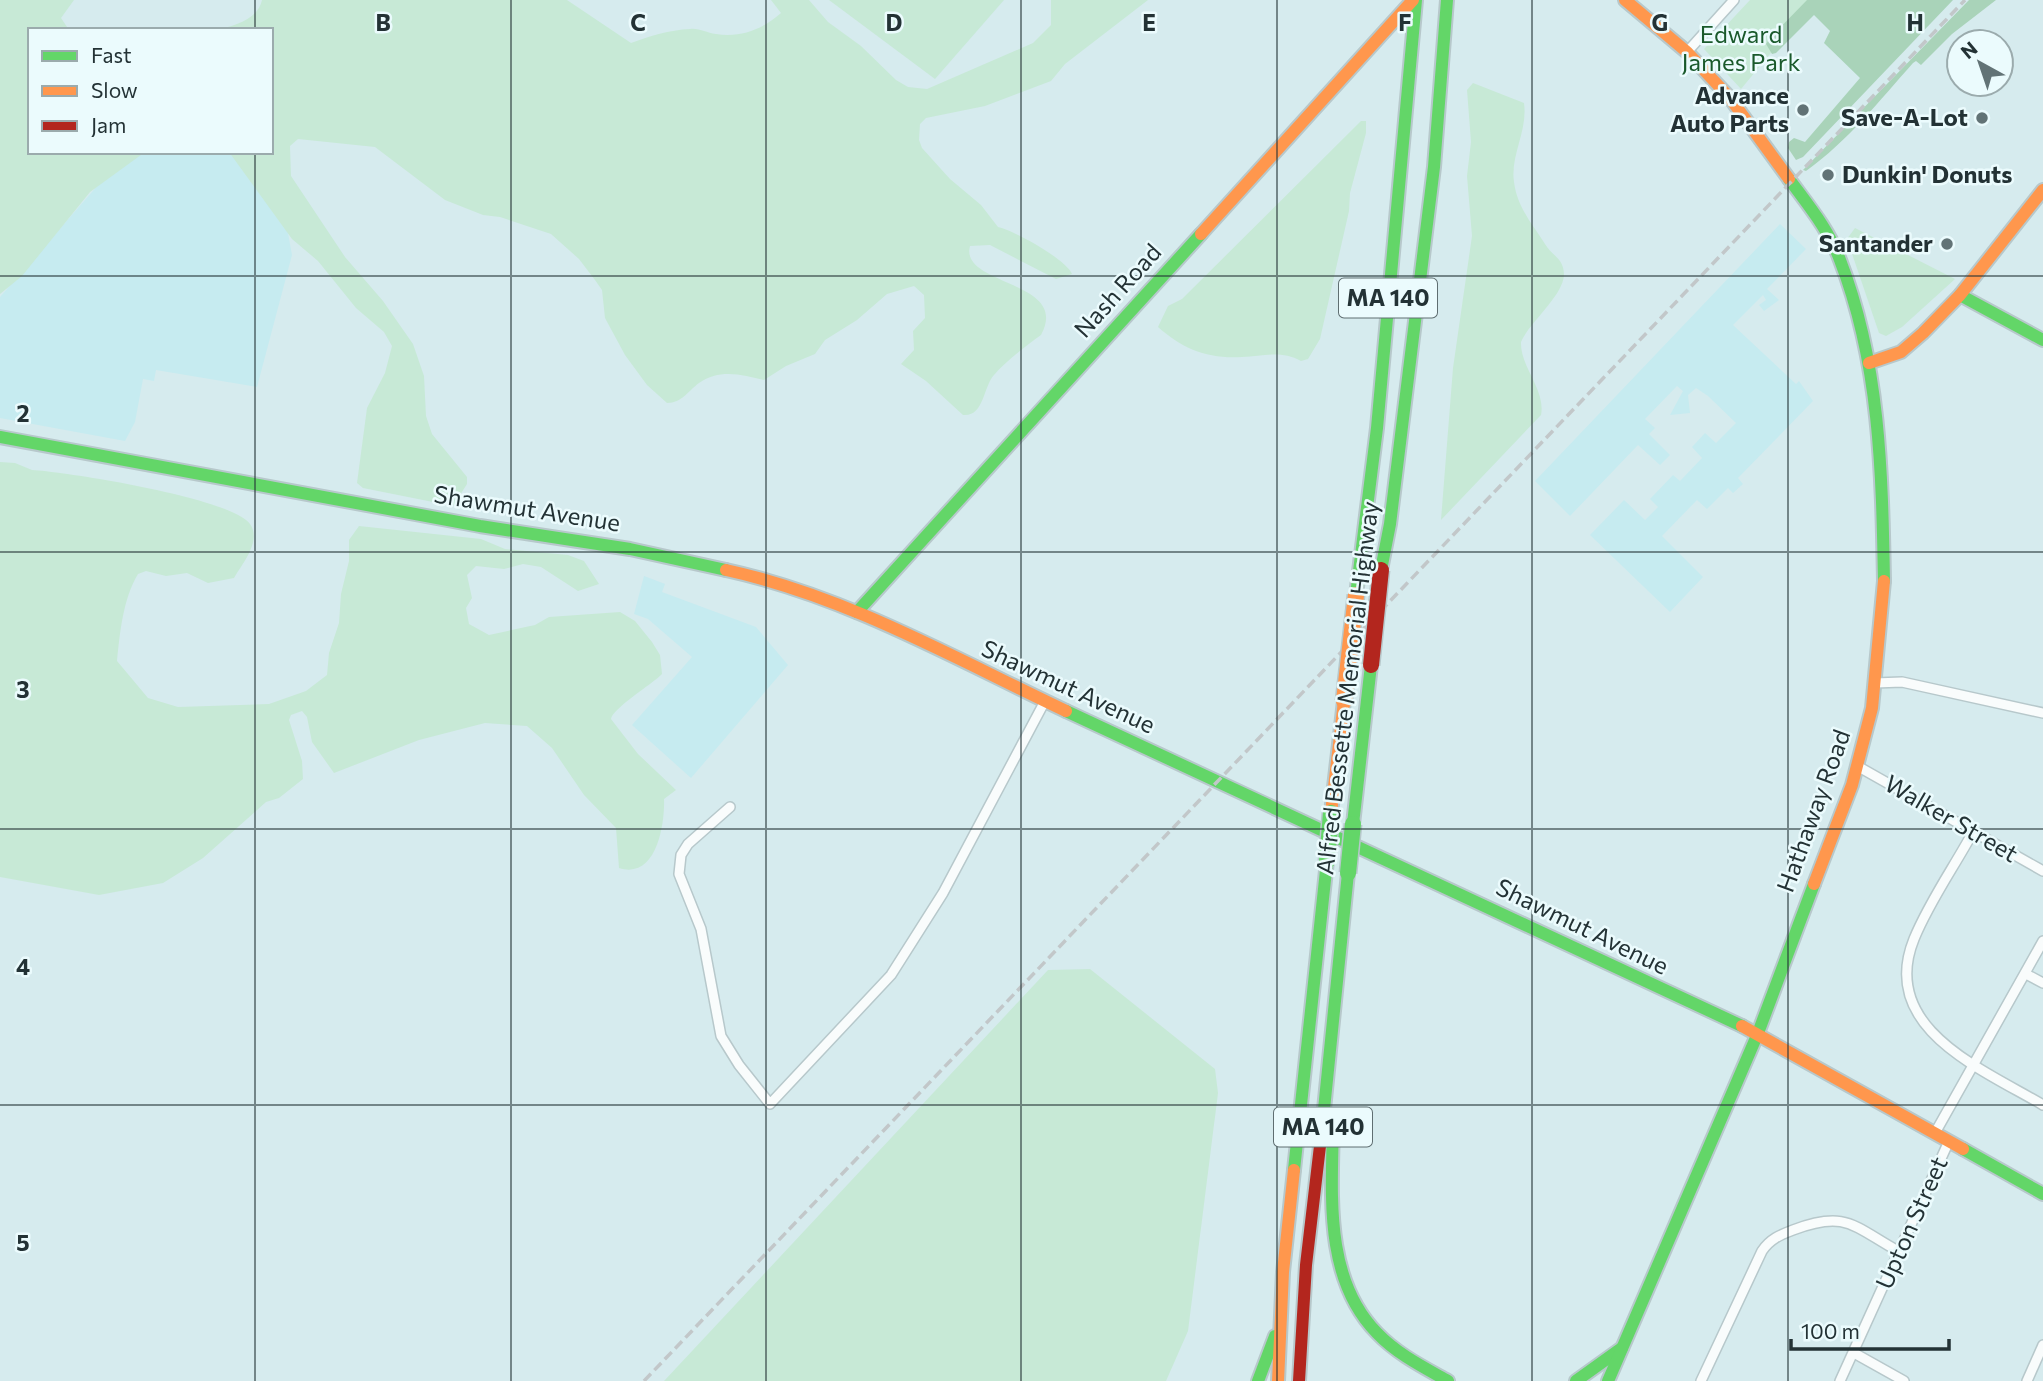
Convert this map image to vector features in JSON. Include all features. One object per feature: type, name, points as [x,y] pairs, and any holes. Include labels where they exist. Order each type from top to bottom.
[{"type":"main road","name":"Nash Road","points":[[857,612],[1414,0]]},
{"type":"main road","name":"Alfred Bessette Memorial Highway","points":[[1278,1381],[1279,1324],[1331,813],[1375,440],[1414,0]]},
{"type":"main road","name":"Alfred Bessette Memorial Highway","points":[[1298,1381],[1308,1239],[1333,1041],[1348,873],[1381,570],[1391,524],[1432,190],[1447,0]]},
{"type":"main road","name":"Hathaway Road","points":[[1608,1381],[1758,1033],[1859,767],[1875,683],[1883,608],[1885,523],[1880,439],[1869,363],[1847,280],[1823,226],[1750,123],[1686,52],[1625,0]]},
{"type":"main road","points":[[1869,363],[1901,352],[1959,295],[2043,190]]},
{"type":"main road","points":[[1959,295],[2043,340]]},
{"type":"main road","name":"Shawmut Avenue","points":[[0,437],[480,526],[630,549],[753,576],[857,612],[1297,821],[1400,865],[1612,968],[1758,1033],[2043,1194]]},
{"type":"main road","points":[[1333,1041],[1332,1204],[1336,1258],[1342,1281],[1359,1312],[1387,1342],[1408,1359],[1448,1381]]},
{"type":"main road","points":[[1258,1381],[1279,1324]]},
{"type":"main road","points":[[1576,1381],[1622,1348]]},
{"type":"street","points":[[1686,52],[1734,0]]},
{"type":"street","points":[[1875,683],[1911,684],[2043,713]]},
{"type":"street","points":[[730,807],[688,844],[681,855],[679,874],[701,929],[721,1036],[739,1065],[770,1104],[891,975],[943,893],[1045,702]]},
{"type":"street","name":"Walker Street","points":[[1859,767],[2043,871]]},
{"type":"street","points":[[1973,832],[1915,937],[1906,980],[1911,1002],[1921,1021],[1947,1046],[2043,1105]]},
{"type":"street","name":"Upton Street","points":[[1840,1381],[1898,1251],[1973,1064],[2043,942]]},
{"type":"street","points":[[2026,974],[2043,984]]},
{"type":"street","points":[[1701,1381],[1766,1244],[1817,1221],[1836,1220],[1898,1251]]},
{"type":"street","points":[[2027,1381],[2043,1345]]},
{"type":"street","points":[[1854,1353],[1904,1381]]},
{"type":"shaded area","points":[[130,154],[233,154],[284,211],[292,255],[257,387],[156,370],[154,381],[143,379],[135,422],[125,441],[0,418],[0,297],[113,168]]},
{"type":"shaded area","points":[[1780,224],[1806,249],[1767,289],[1779,300],[1764,311],[1759,305],[1766,300],[1763,295],[1733,325],[1796,384],[1799,381],[1813,401],[1738,478],[1743,484],[1733,493],[1728,488],[1707,509],[1697,500],[1662,536],[1703,577],[1670,612],[1590,535],[1624,500],[1645,520],[1658,507],[1650,499],[1673,475],[1680,481],[1702,458],[1692,447],[1705,433],[1716,443],[1736,423],[1696,388],[1688,395],[1690,413],[1670,415],[1683,391],[1677,386],[1645,419],[1655,428],[1649,434],[1670,455],[1660,465],[1638,445],[1570,516],[1535,481]]},
{"type":"shaded area","points":[[644,576],[665,584],[662,592],[756,627],[788,665],[691,778],[632,725],[692,657],[648,619],[634,614]]},
{"type":"green space","points":[[0,0],[74,0],[61,18],[68,28],[28,28],[28,154],[142,154],[90,192],[22,276],[0,294]]},
{"type":"green space","points":[[262,0],[567,0],[631,43],[682,30],[697,29],[725,35],[743,33],[767,24],[781,13],[771,0],[809,0],[828,22],[861,46],[896,80],[908,87],[927,89],[1033,43],[1051,25],[1051,0],[1148,0],[1065,64],[1051,81],[985,106],[926,118],[920,124],[919,140],[922,148],[950,179],[981,205],[998,227],[1038,246],[1060,261],[1072,274],[1056,279],[990,245],[970,246],[971,259],[981,269],[1029,293],[1041,304],[1046,317],[1041,335],[994,375],[979,406],[970,414],[963,415],[926,381],[901,364],[914,350],[913,331],[925,318],[924,295],[914,286],[887,294],[857,320],[825,340],[815,354],[786,366],[764,380],[723,374],[707,378],[681,399],[667,403],[647,385],[625,355],[605,318],[602,290],[579,259],[551,234],[500,217],[483,215],[445,200],[375,147],[298,139],[290,146],[291,176],[345,257],[383,301],[413,344],[424,376],[426,416],[432,434],[467,477],[467,484],[453,506],[363,488],[357,483],[367,408],[385,373],[392,346],[384,332],[356,308],[318,261],[292,239],[230,154],[273,154],[273,28],[223,28],[250,17],[260,7]]},
{"type":"green space","points":[[829,0],[1004,0],[935,79]]},
{"type":"green space","name":"Edward James Park","points":[[1750,0],[1815,0],[1741,89],[1704,49]]},
{"type":"green space","points":[[1807,0],[1953,0],[1803,157],[1796,160],[1788,148],[1789,142],[1794,138],[1805,142],[1860,78],[1824,43],[1830,31],[1814,15],[1772,54],[1766,44]]},
{"type":"green space","points":[[1969,0],[1996,0],[1960,28],[1945,28],[1945,41],[1921,65],[1916,61],[1913,63],[1849,134],[1806,171],[1803,170]]},
{"type":"green space","points":[[1473,83],[1524,103],[1524,123],[1513,172],[1516,191],[1531,223],[1562,265],[1564,275],[1558,292],[1521,342],[1524,360],[1540,397],[1541,415],[1441,520],[1453,368],[1472,236],[1467,176],[1471,142],[1467,90]]},
{"type":"green space","points":[[1361,121],[1366,121],[1366,133],[1350,193],[1349,211],[1320,339],[1308,359],[1301,361],[1279,355],[1229,357],[1207,354],[1186,347],[1158,327],[1168,306],[1182,299]]},
{"type":"green space","points":[[1855,228],[1955,279],[1902,327],[1886,336],[1879,333],[1847,239]]},
{"type":"green space","points":[[0,462],[182,496],[237,514],[250,524],[254,538],[252,545],[234,578],[208,583],[187,573],[166,576],[146,571],[138,574],[129,594],[117,661],[148,698],[178,707],[269,704],[306,691],[327,675],[329,653],[339,623],[341,594],[349,561],[349,540],[359,526],[481,539],[505,549],[568,555],[584,561],[599,584],[578,591],[541,567],[523,564],[504,569],[476,566],[467,575],[472,598],[466,608],[469,624],[489,635],[535,625],[549,617],[620,612],[635,621],[652,642],[660,655],[662,674],[625,703],[611,719],[638,754],[676,790],[664,799],[660,835],[650,858],[642,866],[632,869],[619,868],[616,828],[584,795],[552,748],[527,726],[485,723],[419,740],[334,773],[312,742],[307,717],[302,711],[291,715],[289,720],[302,761],[303,779],[279,798],[266,802],[203,858],[163,883],[99,895],[0,877]]},
{"type":"green space","points":[[1090,969],[1215,1069],[1218,1093],[1188,1331],[1166,1381],[664,1381],[1048,970]]},
{"type":"railway","points":[[644,1381],[1965,0]]},
{"type":"traffic: fast","points":[[1356,595],[1377,428],[1416,0]]},
{"type":"traffic: fast","points":[[1381,570],[1390,524],[1434,167],[1447,0]]},
{"type":"traffic: fast","points":[[1789,179],[1830,238],[1853,299],[1863,338],[1871,378],[1880,459],[1884,581]]},
{"type":"traffic: fast","points":[[857,612],[1201,234]]},
{"type":"traffic: fast","points":[[1960,295],[2043,340]]},
{"type":"traffic: fast","points":[[0,437],[480,526],[630,549],[726,570]]},
{"type":"traffic: fast","points":[[1353,824],[1371,665]]},
{"type":"traffic: fast","points":[[1066,711],[1742,1026]]},
{"type":"traffic: fast","points":[[1327,861],[1331,813]]},
{"type":"traffic: fast","points":[[1348,873],[1353,824]]},
{"type":"traffic: fast","points":[[1294,1170],[1327,861]]},
{"type":"traffic: fast","points":[[1322,1129],[1348,873]]},
{"type":"traffic: fast","points":[[1608,1381],[1758,1033],[1814,884]]},
{"type":"traffic: fast","points":[[1333,1122],[1334,1233],[1347,1287],[1360,1311],[1385,1341],[1411,1360],[1448,1381]]},
{"type":"traffic: fast","points":[[1963,1149],[2043,1194]]},
{"type":"traffic: fast","points":[[1258,1381],[1275,1336]]},
{"type":"traffic: fast","points":[[1576,1381],[1622,1348]]},
{"type":"traffic: slow","points":[[1201,234],[1413,0]]},
{"type":"traffic: slow","points":[[1625,0],[1687,52],[1730,98],[1789,179]]},
{"type":"traffic: slow","points":[[1869,363],[1901,352],[1923,333],[1960,295],[2043,190]]},
{"type":"traffic: slow","points":[[726,570],[771,581],[857,612],[1066,711]]},
{"type":"traffic: slow","points":[[1814,884],[1852,785],[1872,708],[1884,581]]},
{"type":"traffic: slow","points":[[1344,701],[1356,595]]},
{"type":"traffic: slow","points":[[1331,813],[1344,701]]},
{"type":"traffic: slow","points":[[1742,1026],[1963,1149]]},
{"type":"traffic: slow","points":[[1278,1381],[1283,1272],[1294,1170]]},
{"type":"traffic: jam","points":[[1371,665],[1381,570]]},
{"type":"traffic: jam","points":[[1299,1381],[1306,1265],[1322,1129]]},
{"type":"place","name":"Advance Auto Parts","points":[[1803,110]]},
{"type":"place","name":"Save-A-Lot","points":[[1982,118]]},
{"type":"place","name":"Dunkin' Donuts","points":[[1828,175]]},
{"type":"place","name":"Santander","points":[[1947,244]]}]
